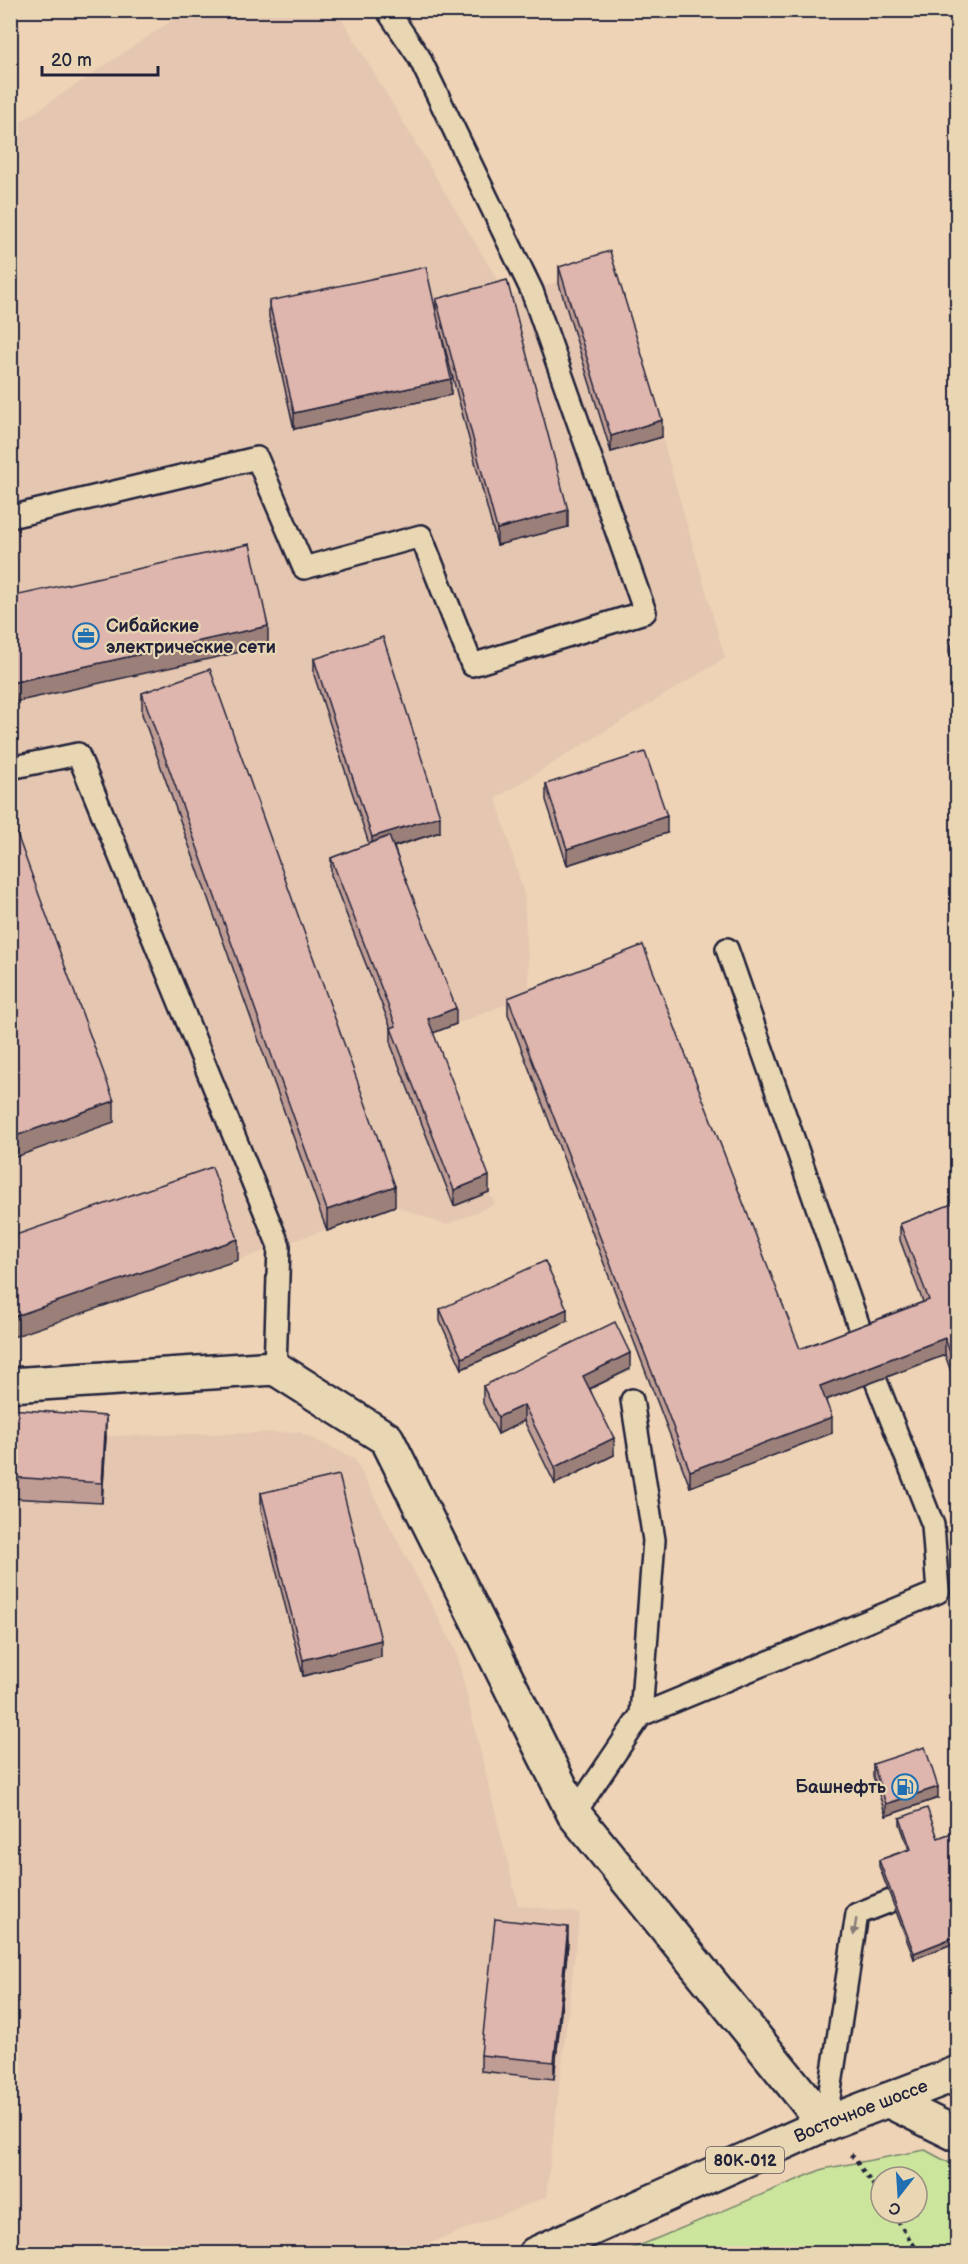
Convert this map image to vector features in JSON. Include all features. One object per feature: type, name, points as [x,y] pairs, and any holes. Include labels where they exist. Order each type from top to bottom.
[{"type":"street","points":[[10,1385],[275,1368],[387,1438],[574,1814],[825,2124]]},
{"type":"street","name":"Восточное шоссе","points":[[535,2253],[825,2124],[957,2073]]},
{"type":"street","points":[[887,2100],[957,2136]]},
{"type":"lane","points":[[10,517],[257,458],[304,568],[421,536],[472,664],[645,612],[532,291],[419,57],[387,10]]},
{"type":"lane","points":[[10,768],[78,754],[279,1246],[275,1368]]},
{"type":"lane","points":[[727,949],[864,1341]]},
{"type":"lane","points":[[641,1715],[948,1589],[933,1526],[876,1381]]},
{"type":"lane","points":[[574,1814],[641,1715],[654,1540],[632,1400]]},
{"type":"lane","points":[[825,2124],[857,1914],[957,1875]]},
{"type":"path","points":[[825,2124],[869,2179]]},
{"type":"path","points":[[900,2225],[920,2253]]},
{"type":"shaded area","points":[[186,11],[337,11],[507,296],[610,268],[662,437],[725,658],[496,798],[524,894],[530,995],[428,1035],[495,1204],[446,1225],[395,1206],[11,1338],[10,129]]},
{"type":"shaded area","points":[[10,1430],[106,1436],[299,1432],[354,1458],[456,1651],[518,1905],[580,1913],[546,2197],[406,2253],[11,2253]]},
{"type":"green space","points":[[925,2150],[957,2167],[957,2253],[622,2253],[823,2169]]},
{"type":"building","points":[[610,251],[662,420],[611,436],[559,267]]},
{"type":"building","points":[[426,267],[451,379],[294,413],[269,301]]},
{"type":"building","points":[[507,280],[568,510],[497,529],[436,299]]},
{"type":"building","points":[[250,544],[268,626],[10,683],[10,597]]},
{"type":"building","points":[[957,636],[957,660],[949,640]]},
{"type":"building","points":[[383,637],[440,816],[372,837],[314,659]]},
{"type":"building","points":[[210,669],[395,1186],[327,1210],[142,693]]},
{"type":"building","points":[[645,752],[667,816],[567,849],[546,784]]},
{"type":"building","points":[[10,815],[114,1101],[10,1138]]},
{"type":"building","points":[[389,836],[456,1008],[428,1019],[489,1176],[454,1190],[391,1028],[396,1026],[331,858]]},
{"type":"building","points":[[643,945],[800,1349],[929,1300],[900,1224],[957,1202],[957,1372],[945,1338],[820,1386],[832,1417],[690,1471],[508,998]]},
{"type":"building","points":[[212,1167],[238,1239],[10,1318],[10,1237]]},
{"type":"building","points":[[545,1261],[567,1309],[462,1358],[440,1309]]},
{"type":"building","points":[[615,1322],[630,1353],[583,1376],[614,1438],[555,1467],[524,1405],[498,1417],[483,1386]]},
{"type":"building","points":[[10,1409],[106,1416],[102,1483],[10,1477]]},
{"type":"building","points":[[339,1475],[381,1640],[303,1660],[261,1493]]},
{"type":"building","name":"Башнефть","points":[[925,1747],[938,1787],[886,1804],[873,1764]]},
{"type":"building","points":[[927,1808],[938,1838],[957,1831],[957,1936],[914,1953],[879,1860],[911,1849],[900,1818]]},
{"type":"building","points":[[495,1919],[568,1927],[554,2062],[481,2055]]},
{"type":"place","name":"Сибайские электрические сети","points":[[86,636]]},
{"type":"place","name":"Башнефть","points":[[905,1787]]}]
